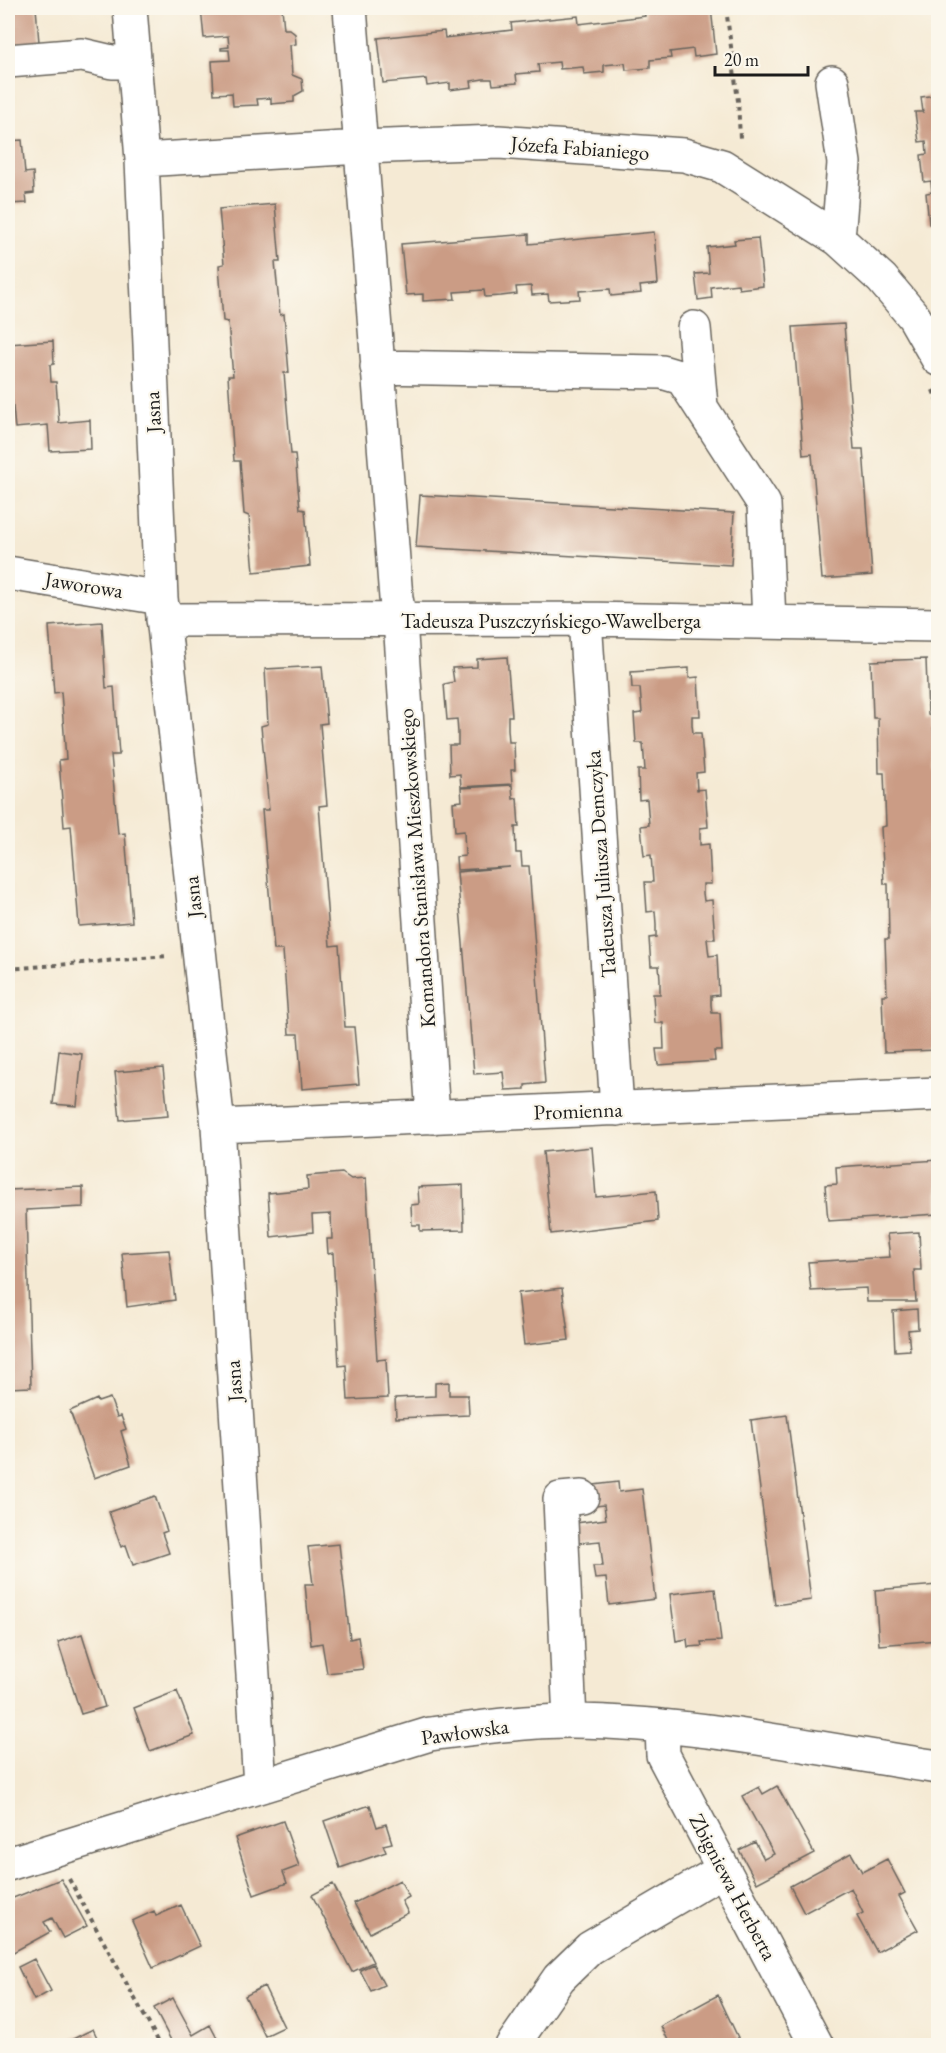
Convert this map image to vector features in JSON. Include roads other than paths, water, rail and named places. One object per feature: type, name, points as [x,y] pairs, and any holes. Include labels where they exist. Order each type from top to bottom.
[{"type":"street","name":"Jasna","points":[[130,8],[141,160],[162,609],[218,1126],[260,1785]]},
{"type":"street","name":"Komandora Stanisława Mieszkowskiego","points":[[350,8],[377,367],[396,598],[400,620],[433,1117]]},
{"type":"street","points":[[8,60],[82,55],[112,62],[133,62]]},
{"type":"street","points":[[832,82],[844,163],[838,239]]},
{"type":"street","name":"Józefa Fabianiego","points":[[141,160],[361,147],[498,142],[673,154],[722,166],[838,239],[882,279],[914,316],[935,374]]},
{"type":"street","points":[[694,328],[701,408]]},
{"type":"street","points":[[377,367],[662,372],[682,378],[764,504],[769,622]]},
{"type":"street","name":"Jaworowa","points":[[8,573],[162,609]]},
{"type":"street","name":"Tadeusza Puszczyńskiego-Wawelberga","points":[[162,609],[400,620],[939,625]]},
{"type":"street","name":"Tadeusza Juliusza Demczyka","points":[[585,620],[617,1109]]},
{"type":"street","name":"Promienna","points":[[218,1126],[939,1094]]},
{"type":"street","points":[[570,1721],[560,1499],[582,1497]]},
{"type":"street","name":"Pawłowska","points":[[8,1864],[430,1734],[570,1721],[662,1726],[939,1767]]},
{"type":"street","name":"Zbigniewa Herberta","points":[[662,1726],[660,1745],[663,1755],[817,2046]]},
{"type":"street","points":[[512,2046],[559,1978],[590,1948],[723,1870]]}]
